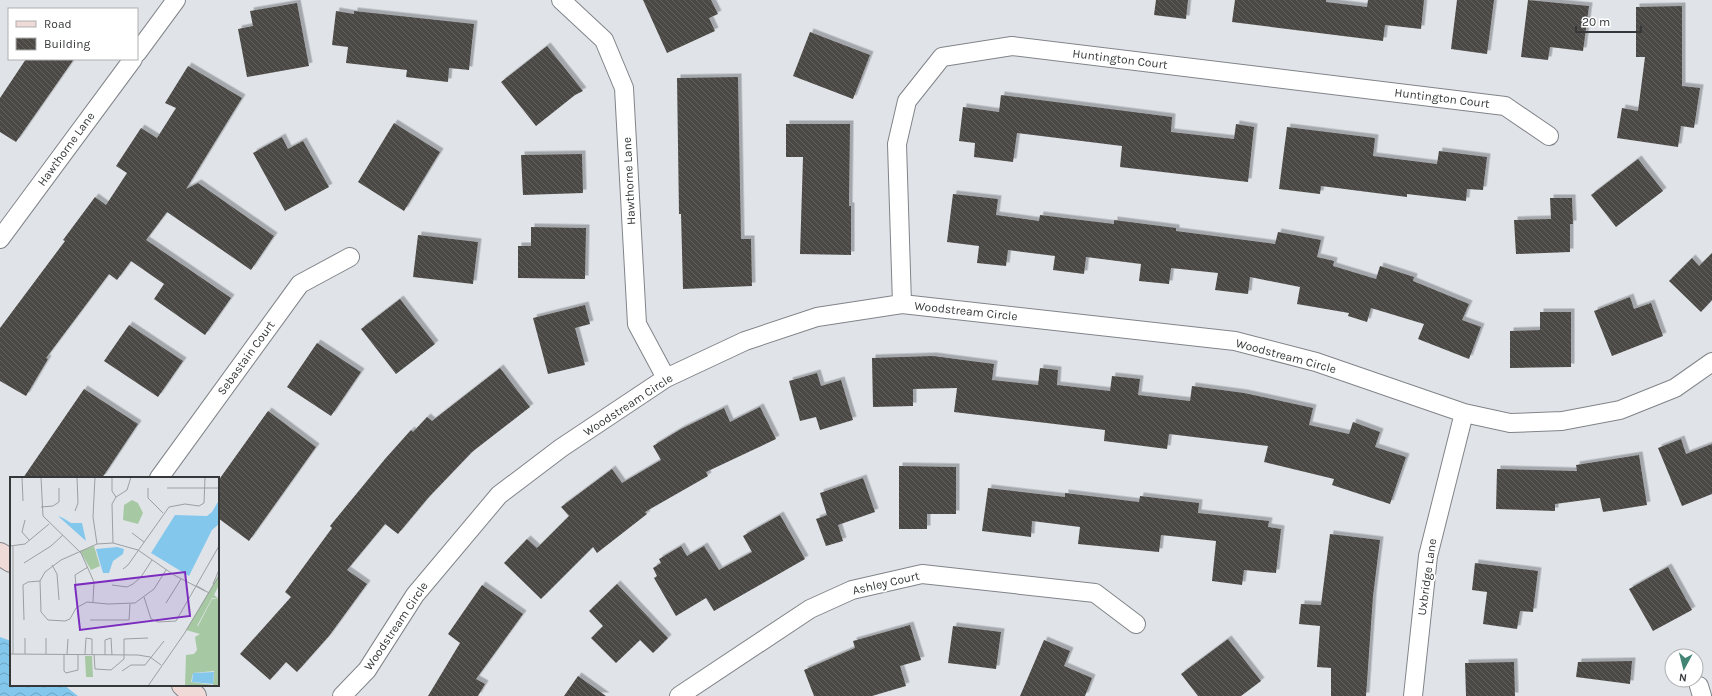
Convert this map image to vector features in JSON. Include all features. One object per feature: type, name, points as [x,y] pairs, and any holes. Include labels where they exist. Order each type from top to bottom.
[{"type":"street","points":[[138,52],[176,0]]},
{"type":"street","name":"Hawthorne Lane","points":[[561,0],[604,40],[624,88],[637,324],[666,378]]},
{"type":"street","name":"Huntington Court","points":[[902,304],[897,144],[907,101],[942,57],[1012,46],[1505,106],[1549,136]]},
{"type":"street","name":"Hawthorne Lane","points":[[0,239],[132,60]]},
{"type":"street","name":"Sebastain Court","points":[[160,477],[300,284],[350,257]]},
{"type":"street","name":"Woodstream Circle","points":[[342,696],[367,670],[415,595],[499,495],[561,448],[666,378],[745,341],[817,317],[902,304],[1235,341],[1316,362],[1464,413],[1510,423],[1562,420],[1620,410],[1675,388],[1712,362]]},
{"type":"street","name":"Uxbridge Lane","points":[[1413,696],[1428,556],[1464,413]]},
{"type":"street","points":[[0,554],[10,560]]},
{"type":"street","name":"Ashley Court","points":[[679,696],[810,609],[852,590],[922,574],[1095,593],[1136,624]]},
{"type":"street","points":[[183,686],[195,696]]},
{"type":"water","points":[[0,637],[10,641],[10,686],[65,686],[78,696],[0,696]]},
{"type":"building","points":[[643,0],[711,0],[718,14],[709,18],[715,31],[667,53]]},
{"type":"building","points":[[1156,0],[1188,0],[1186,19],[1154,15]]},
{"type":"building","points":[[1235,0],[1326,0],[1326,2],[1367,7],[1368,0],[1424,0],[1421,29],[1385,25],[1383,41],[1232,22]]},
{"type":"building","points":[[1457,0],[1494,0],[1487,54],[1451,49]]},
{"type":"building","points":[[1528,0],[1589,6],[1583,51],[1550,47],[1548,60],[1521,57]]},
{"type":"building","points":[[297,3],[309,66],[247,77],[238,29],[253,26],[250,11]]},
{"type":"building","points":[[1682,6],[1682,86],[1700,88],[1694,128],[1681,126],[1678,147],[1617,138],[1622,108],[1638,111],[1645,57],[1636,57],[1636,7]]},
{"type":"building","points":[[336,11],[354,14],[354,11],[474,24],[469,70],[449,68],[448,82],[406,77],[407,70],[346,63],[348,47],[332,45]]},
{"type":"building","points":[[810,32],[870,55],[853,99],[793,76]]},
{"type":"building","points":[[547,46],[583,91],[575,95],[536,126],[501,82]]},
{"type":"building","points":[[25,60],[73,60],[16,142],[0,132],[0,98]]},
{"type":"building","points":[[188,66],[242,98],[186,189],[198,183],[274,236],[251,270],[167,212],[146,240],[231,298],[205,335],[154,299],[164,284],[131,261],[117,280],[109,274],[46,358],[48,359],[26,396],[0,381],[0,328],[65,241],[63,240],[95,197],[106,205],[127,173],[116,166],[141,128],[157,138],[176,108],[165,103]]},
{"type":"building","points":[[738,77],[741,239],[751,239],[752,286],[683,289],[681,214],[679,214],[677,78]]},
{"type":"building","points":[[1001,95],[1172,117],[1171,132],[1234,139],[1236,124],[1254,127],[1248,182],[1120,167],[1122,146],[1017,133],[1013,162],[974,157],[975,143],[959,141],[963,107],[999,112]]},
{"type":"building","points":[[394,123],[440,152],[404,211],[358,182]]},
{"type":"building","points":[[786,124],[850,124],[849,206],[851,206],[851,255],[800,254],[803,157],[786,157]]},
{"type":"building","points":[[1287,127],[1375,138],[1373,156],[1437,164],[1439,151],[1487,157],[1483,190],[1467,189],[1466,201],[1407,194],[1407,197],[1321,186],[1320,194],[1279,189]]},
{"type":"building","points":[[282,137],[288,149],[303,141],[329,187],[285,211],[253,153]]},
{"type":"building","points":[[582,154],[583,193],[523,195],[521,155]]},
{"type":"building","points":[[1638,159],[1663,191],[1616,227],[1591,195]]},
{"type":"building","points":[[953,194],[998,199],[996,215],[1039,221],[1040,215],[1114,224],[1114,220],[1176,228],[1176,231],[1275,244],[1278,232],[1321,240],[1317,257],[1334,261],[1333,266],[1376,279],[1380,266],[1414,277],[1413,281],[1469,304],[1462,320],[1481,327],[1469,359],[1418,339],[1424,324],[1371,308],[1367,322],[1348,316],[1349,313],[1297,304],[1300,287],[1250,277],[1248,294],[1215,290],[1218,273],[1171,268],[1169,284],[1139,281],[1141,264],[1086,257],[1084,274],[1053,270],[1055,256],[1008,250],[1006,266],[977,263],[979,246],[947,242]]},
{"type":"building","points":[[1550,198],[1572,198],[1573,224],[1570,224],[1570,252],[1516,254],[1514,220],[1551,219]]},
{"type":"building","points":[[531,227],[586,228],[585,279],[518,278],[518,246],[531,246]]},
{"type":"building","points":[[418,235],[478,242],[473,284],[413,277]]},
{"type":"building","points":[[1712,253],[1712,300],[1701,312],[1669,281],[1692,258],[1699,266]]},
{"type":"building","points":[[1630,297],[1634,309],[1651,303],[1663,336],[1612,356],[1594,311]]},
{"type":"building","points":[[400,299],[435,344],[396,374],[361,329]]},
{"type":"building","points":[[585,305],[590,324],[575,328],[585,365],[548,374],[533,318]]},
{"type":"building","points":[[1540,312],[1571,312],[1571,367],[1510,368],[1510,331],[1540,330]]},
{"type":"building","points":[[129,325],[183,361],[158,397],[104,361]]},
{"type":"building","points":[[317,343],[361,372],[331,416],[287,387]]},
{"type":"building","points":[[933,356],[994,364],[992,380],[1038,385],[1040,368],[1058,370],[1057,385],[1110,391],[1112,376],[1140,379],[1138,395],[1190,401],[1192,386],[1244,393],[1313,408],[1309,425],[1349,434],[1353,422],[1380,432],[1375,447],[1406,457],[1390,504],[1332,485],[1334,479],[1264,462],[1268,446],[1169,434],[1167,449],[1104,441],[1105,430],[954,412],[957,388],[913,389],[913,406],[873,407],[872,358]]},
{"type":"building","points":[[500,368],[530,407],[472,452],[428,498],[398,534],[385,524],[347,570],[367,584],[329,636],[297,672],[286,662],[270,680],[240,654],[291,597],[285,592],[332,528],[330,526],[411,430],[413,432],[427,417],[432,421]]},
{"type":"building","points":[[817,373],[821,386],[841,380],[853,420],[820,430],[816,417],[800,421],[789,381]]},
{"type":"building","points":[[84,389],[138,424],[103,477],[24,477]]},
{"type":"building","points":[[760,407],[776,439],[706,472],[708,476],[645,512],[647,514],[597,553],[593,547],[541,599],[504,563],[527,539],[537,548],[569,516],[561,507],[612,469],[622,483],[661,460],[653,446],[681,429],[724,408],[730,422]]},
{"type":"building","points":[[268,411],[316,447],[249,541],[219,519],[219,480]]},
{"type":"building","points":[[1681,439],[1686,454],[1712,444],[1712,494],[1682,506],[1658,448]]},
{"type":"building","points":[[1639,455],[1647,505],[1603,512],[1600,498],[1555,504],[1555,511],[1496,509],[1497,469],[1577,471],[1576,465]]},
{"type":"building","points":[[899,466],[956,467],[956,514],[927,514],[927,529],[899,529]]},
{"type":"building","points":[[863,478],[875,512],[838,525],[843,541],[826,546],[816,519],[827,515],[820,493]]},
{"type":"building","points":[[988,488],[1065,497],[1065,493],[1139,502],[1140,496],[1199,503],[1198,513],[1269,521],[1268,527],[1281,529],[1276,573],[1244,570],[1242,585],[1212,581],[1216,541],[1161,535],[1159,552],[1078,544],[1080,527],[1032,521],[1031,537],[982,531]]},
{"type":"building","points":[[780,515],[805,559],[714,611],[706,598],[676,616],[654,578],[657,576],[653,568],[661,563],[659,559],[681,546],[687,556],[704,546],[719,570],[752,552],[743,536]]},
{"type":"building","points":[[1330,534],[1380,540],[1373,596],[1366,696],[1331,696],[1331,668],[1317,667],[1320,626],[1299,624],[1301,604],[1321,605]]},
{"type":"building","points":[[1475,563],[1538,571],[1533,612],[1520,611],[1517,629],[1483,624],[1487,592],[1472,590]]},
{"type":"building","points":[[1668,567],[1692,610],[1653,631],[1629,589]]},
{"type":"building","points":[[617,584],[668,638],[653,653],[640,640],[616,663],[591,638],[603,626],[589,611]]},
{"type":"building","points":[[482,585],[523,614],[476,679],[485,684],[478,696],[428,696],[460,643],[448,634]]},
{"type":"building","points":[[910,625],[921,660],[900,666],[906,686],[872,696],[814,696],[804,670],[855,648],[853,641]]},
{"type":"building","points":[[953,626],[1001,632],[996,669],[948,663]]},
{"type":"building","points":[[1228,639],[1261,681],[1241,696],[1198,696],[1181,674]]},
{"type":"building","points":[[1044,640],[1070,651],[1064,666],[1092,678],[1085,696],[1020,696]]},
{"type":"building","points":[[1632,661],[1630,684],[1576,677],[1578,662]]},
{"type":"building","points":[[1514,662],[1515,696],[1466,696],[1465,663]]},
{"type":"building","points":[[578,676],[606,696],[564,696]]}]
